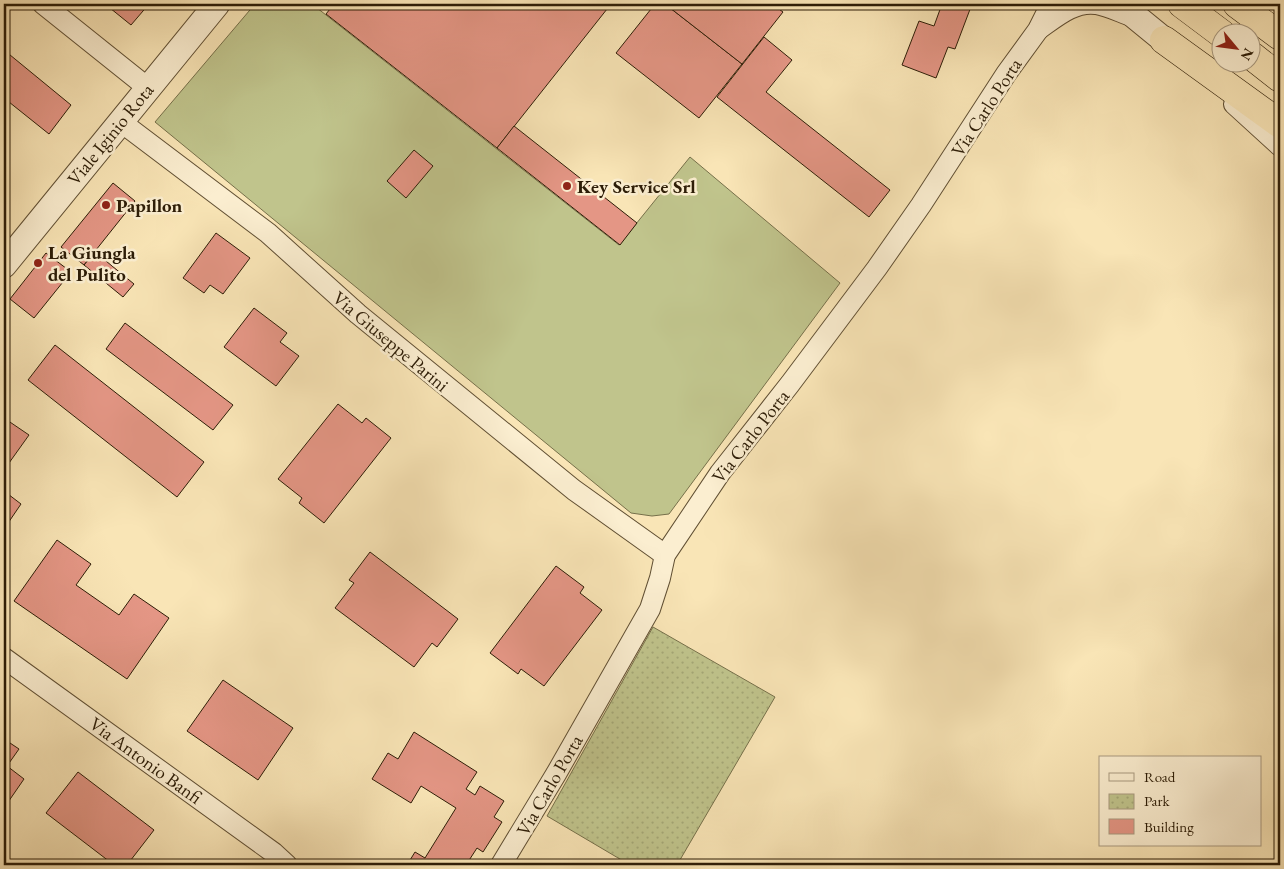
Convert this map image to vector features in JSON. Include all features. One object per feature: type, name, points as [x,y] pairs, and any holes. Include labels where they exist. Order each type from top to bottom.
[{"type":"highway","points":[[1182,4],[1212,26]]},
{"type":"highway","points":[[1237,4],[1280,36]]},
{"type":"highway","points":[[1164,40],[1280,124]]},
{"type":"highway","points":[[1262,64],[1280,78]]},
{"type":"street","points":[[43,4],[148,88]]},
{"type":"street","name":"Viale Iginio Rota","points":[[4,266],[217,4]]},
{"type":"street","name":"Via Carlo Porta","points":[[1038,30],[1045,4]]},
{"type":"street","name":"Via Carlo Porta","points":[[501,865],[556,774],[650,609],[666,555],[720,473],[877,268],[921,205],[1006,74],[1038,30],[1051,4]]},
{"type":"street","name":"Via Carlo Porta","points":[[1038,30],[1070,8],[1081,4],[1096,4],[1129,11]]},
{"type":"street","points":[[1129,11],[1164,40],[1280,146]]},
{"type":"street","name":"Via Giuseppe Parini","points":[[121,122],[268,233],[358,314],[574,490],[666,555]]},
{"type":"street","name":"Via Antonio Banfi","points":[[4,658],[274,853],[287,865]]},
{"type":"green space","points":[[255,4],[312,4],[619,245],[690,157],[840,283],[669,514],[652,516],[631,513],[155,122]]},
{"type":"green space","points":[[653,627],[775,697],[677,865],[630,865],[547,816]]},
{"type":"building","points":[[105,4],[149,4],[131,25]]},
{"type":"building","points":[[334,4],[611,4],[497,148],[326,14]]},
{"type":"building","points":[[655,4],[665,4],[742,64],[699,118],[616,53]]},
{"type":"building","points":[[665,4],[772,4],[783,12],[742,64]]},
{"type":"building","points":[[942,4],[972,4],[955,49],[948,47],[936,78],[902,65],[919,21],[934,26]]},
{"type":"building","points":[[764,37],[792,60],[766,92],[890,190],[869,217],[717,97]]},
{"type":"building","points":[[4,50],[71,105],[49,134],[4,98]]},
{"type":"building","name":"Key Service Srl","points":[[514,126],[637,223],[620,245],[497,148]]},
{"type":"building","points":[[414,150],[433,166],[406,198],[387,181]]},
{"type":"building","points":[[113,183],[135,201],[84,265],[61,247]]},
{"type":"building","points":[[216,233],[250,258],[223,294],[210,285],[204,293],[183,278]]},
{"type":"building","points":[[95,252],[134,284],[123,297],[84,265]]},
{"type":"building","points":[[46,253],[71,272],[34,318],[10,299]]},
{"type":"building","points":[[254,308],[287,333],[280,342],[299,356],[276,386],[224,347]]},
{"type":"building","points":[[125,323],[233,405],[213,430],[106,349]]},
{"type":"building","points":[[55,345],[204,462],[177,497],[28,380]]},
{"type":"building","points":[[338,404],[362,423],[366,418],[391,438],[324,523],[299,503],[302,498],[278,479]]},
{"type":"building","points":[[4,418],[29,435],[4,470]]},
{"type":"building","points":[[4,491],[21,504],[4,529]]},
{"type":"building","points":[[57,540],[91,564],[76,585],[119,615],[134,594],[169,618],[127,679],[14,601]]},
{"type":"building","points":[[370,552],[458,619],[437,647],[432,643],[414,667],[335,608],[354,583],[349,580]]},
{"type":"building","points":[[556,566],[584,587],[580,593],[602,610],[544,686],[521,669],[518,674],[490,653]]},
{"type":"building","points":[[223,680],[293,728],[258,780],[187,731]]},
{"type":"building","points":[[414,732],[477,772],[466,789],[475,795],[480,786],[504,801],[494,817],[502,822],[483,852],[477,848],[466,865],[407,865],[415,852],[425,858],[456,808],[421,786],[411,803],[372,779],[388,753],[398,759]]},
{"type":"building","points":[[4,739],[19,749],[7,766],[24,779],[4,808]]},
{"type":"building","points":[[78,772],[154,830],[127,865],[114,865],[46,813]]},
{"type":"place","name":"Key Service Srl","points":[[567,186]]},
{"type":"place","name":"Papillon","points":[[106,205]]},
{"type":"place","name":"La Giungla del Pulito","points":[[38,263]]}]
